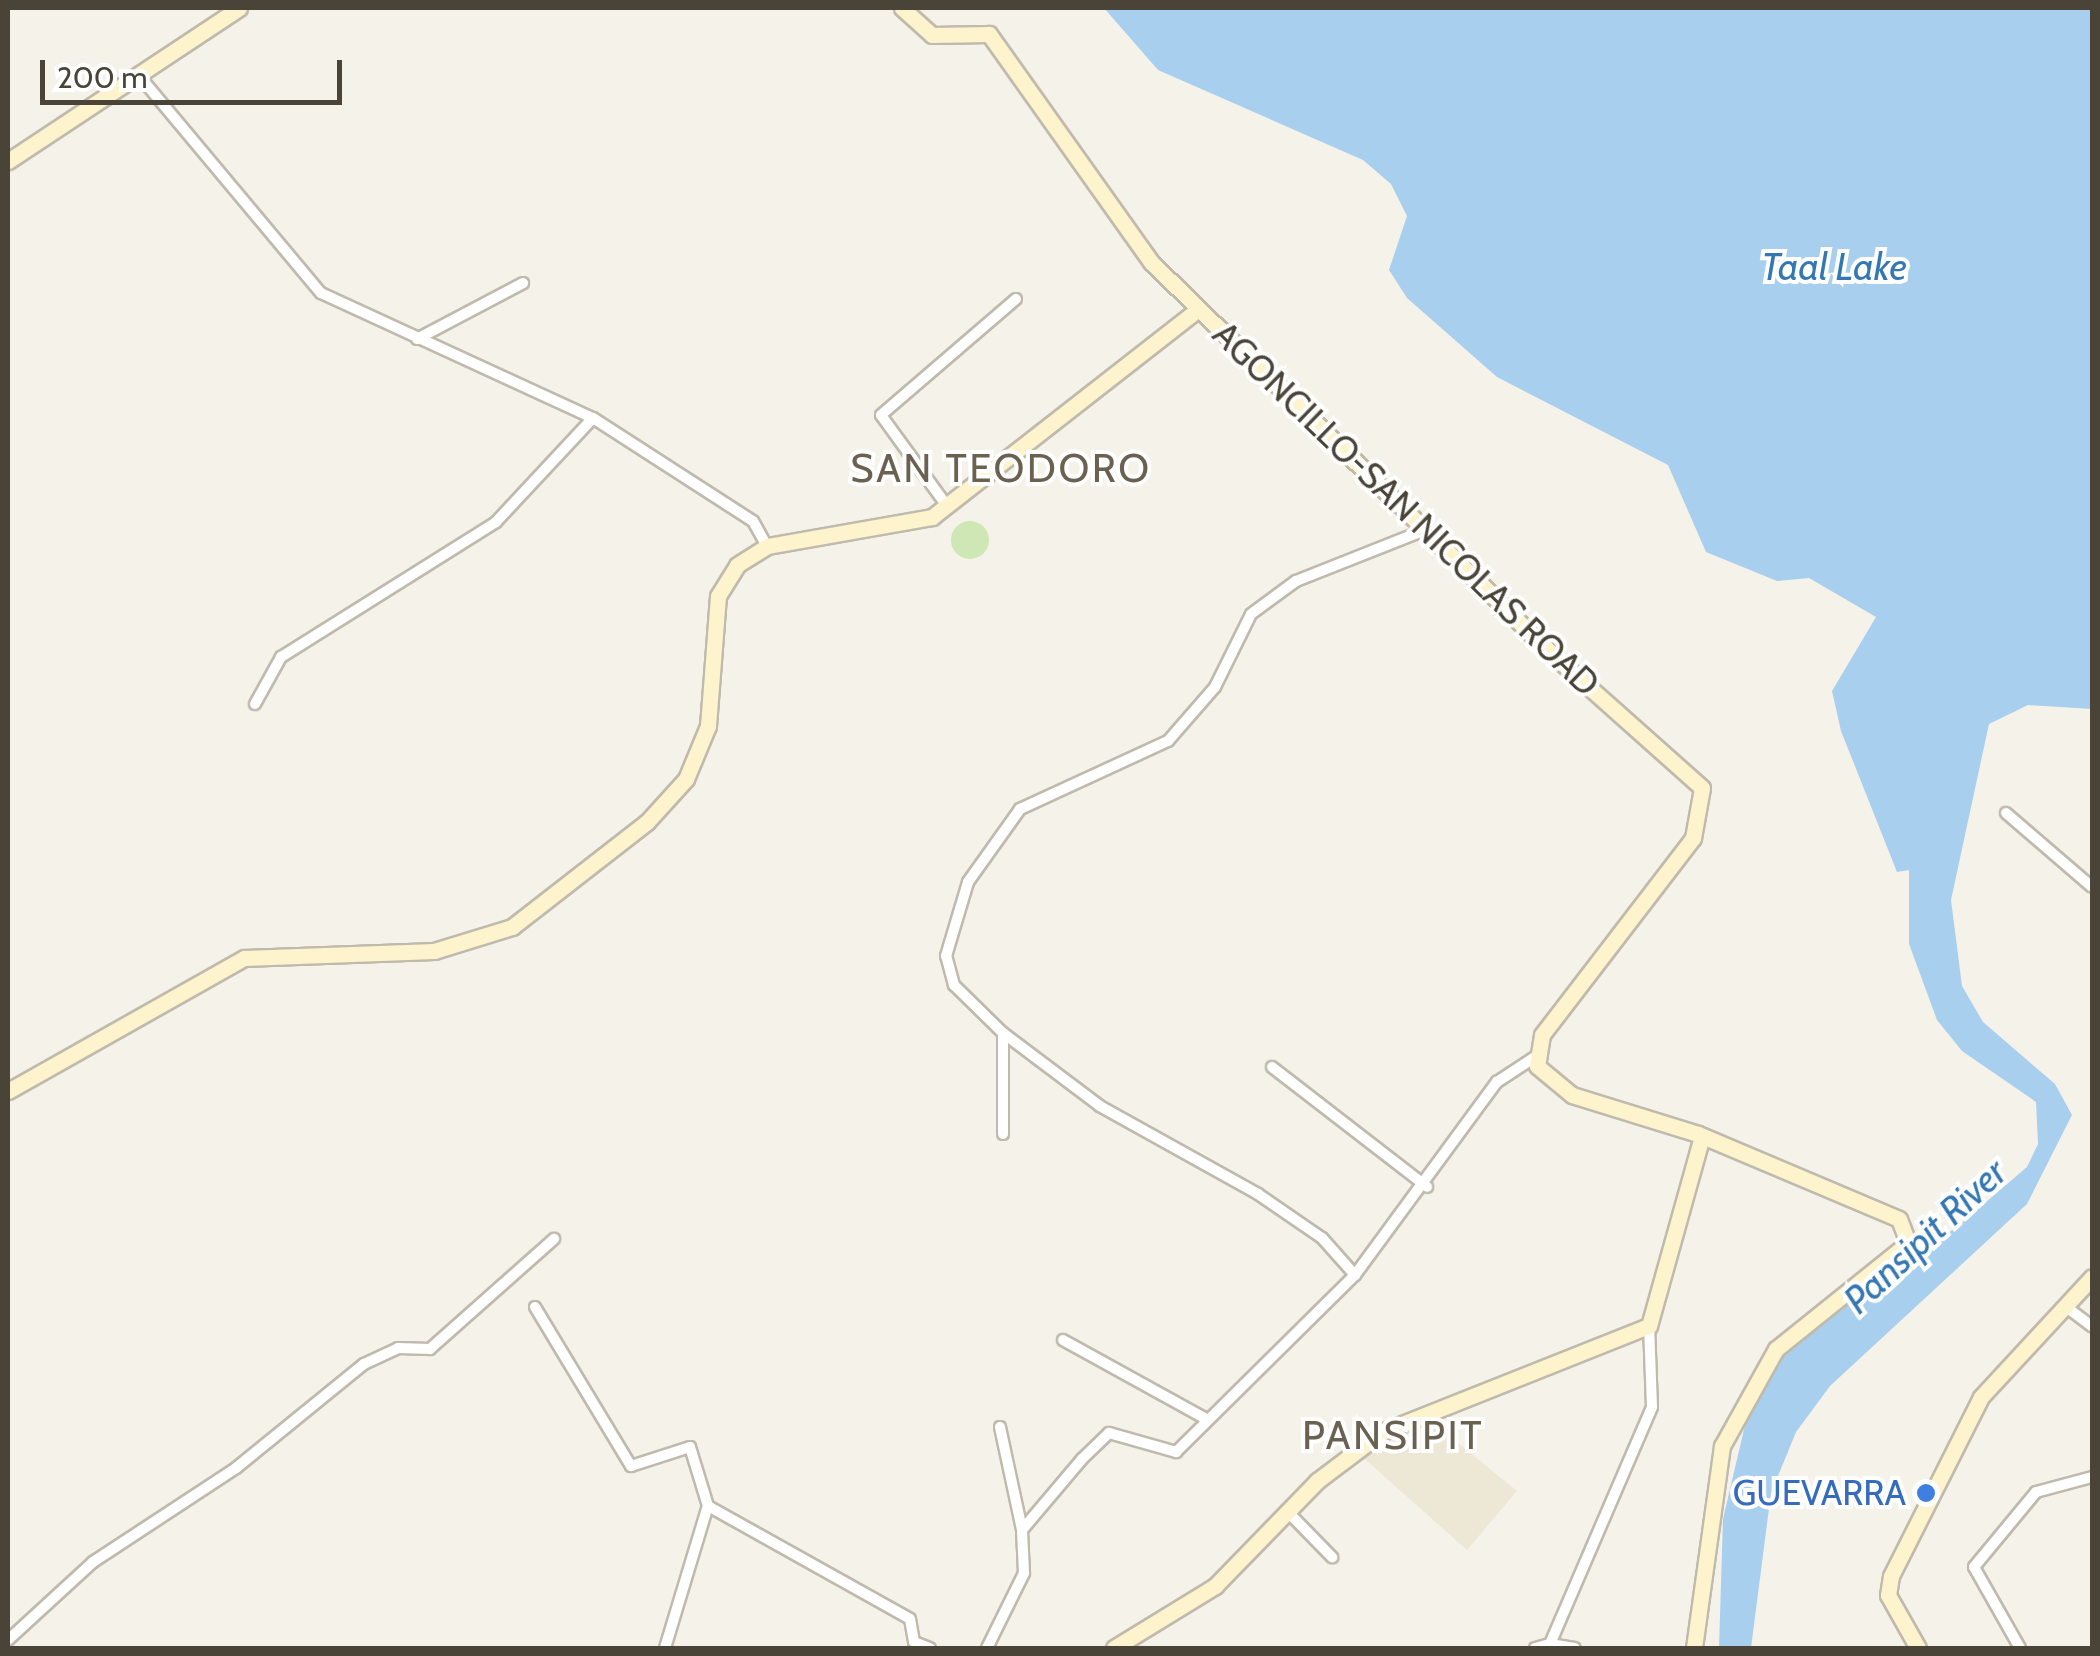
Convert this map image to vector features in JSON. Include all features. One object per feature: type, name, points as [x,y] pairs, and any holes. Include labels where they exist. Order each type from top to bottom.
[{"type":"main road","points":[[8,161],[141,78],[239,8]]},
{"type":"main road","points":[[902,8],[932,35],[989,34],[1151,262],[1198,309]]},
{"type":"main road","name":"AGONCILLO-SAN NICOLAS ROAD","points":[[767,546],[895,530],[947,506],[1198,309],[1425,530],[1702,788],[1694,838],[1550,1024],[1535,1057]]},
{"type":"main road","points":[[8,1091],[244,958],[434,951],[512,927],[648,822],[686,779],[708,726],[723,583],[767,546]]},
{"type":"main road","points":[[1535,1057],[1557,1088],[1702,1136],[1899,1219],[1908,1242],[1776,1349],[1730,1431],[1694,1648]]},
{"type":"main road","points":[[1114,1648],[1215,1586],[1288,1514],[1382,1432],[1649,1326],[1702,1136]]},
{"type":"main road","points":[[1918,1648],[1888,1595],[1891,1576],[1981,1397],[2092,1277]]},
{"type":"street","points":[[141,78],[200,160],[247,198],[321,293],[593,418],[753,521],[767,546]]},
{"type":"street","points":[[416,339],[522,282]]},
{"type":"street","points":[[947,506],[881,415],[1016,299]]},
{"type":"street","points":[[255,704],[280,658],[496,522],[593,418]]},
{"type":"street","points":[[1354,1275],[1274,1205],[1100,1106],[1003,1032],[954,984],[946,956],[968,882],[1020,809],[1168,741],[1215,686],[1252,614],[1296,582],[1425,530]]},
{"type":"street","points":[[2006,813],[2092,887]]},
{"type":"street","points":[[1003,1032],[1004,1134]]},
{"type":"street","points":[[1022,1530],[1109,1433],[1164,1454],[1206,1419],[1354,1275],[1426,1187],[1497,1082],[1535,1057]]},
{"type":"street","points":[[1272,1067],[1426,1187]]},
{"type":"street","points":[[8,1640],[93,1562],[236,1468],[364,1364],[398,1348],[430,1350],[554,1239]]},
{"type":"street","points":[[2065,1306],[2092,1326]]},
{"type":"street","points":[[534,1307],[631,1466],[690,1447],[708,1506],[666,1648]]},
{"type":"street","points":[[1550,1644],[1652,1406],[1649,1326]]},
{"type":"street","points":[[1063,1340],[1206,1419]]},
{"type":"street","points":[[986,1648],[1024,1573],[1022,1530],[1000,1427]]},
{"type":"street","points":[[2020,1648],[1974,1568],[2036,1492],[2092,1477]]},
{"type":"street","points":[[708,1506],[910,1619],[914,1642],[930,1648]]},
{"type":"street","points":[[1288,1514],[1332,1557]]},
{"type":"street","points":[[1535,1648],[1550,1644],[1575,1648]]},
{"type":"shaded area","points":[[1425,1416],[1517,1491],[1467,1550],[1358,1453]]},
{"type":"green space","points":[[970,521],[983,527],[989,540],[983,553],[970,559],[957,553],[951,540],[957,527]]},
{"type":"water","name":"Taal Lake","points":[[1104,8],[2092,8],[2092,709],[2028,705],[1989,724],[1951,900],[1962,986],[1983,1022],[2055,1084],[2072,1115],[2027,1204],[1830,1386],[1796,1432],[1771,1493],[1751,1648],[1719,1648],[1723,1519],[1756,1378],[1783,1340],[1957,1227],[2027,1167],[2038,1144],[2036,1102],[1962,1051],[1937,1020],[1909,944],[1909,870],[1897,872],[1841,731],[1832,691],[1876,617],[1809,578],[1777,581],[1706,552],[1668,465],[1497,377],[1407,298],[1389,270],[1407,216],[1391,184],[1363,160],[1158,70]]},
{"type":"place","name":"GUEVARRA","points":[[1926,1493]]},
{"type":"district","name":"SAN TEODORO","points":[[1001,468]]},
{"type":"district","name":"PANSIPIT","points":[[1393,1435]]},
{"type":"water label","name":"Pansipit River","points":[[1925,1236]]}]
